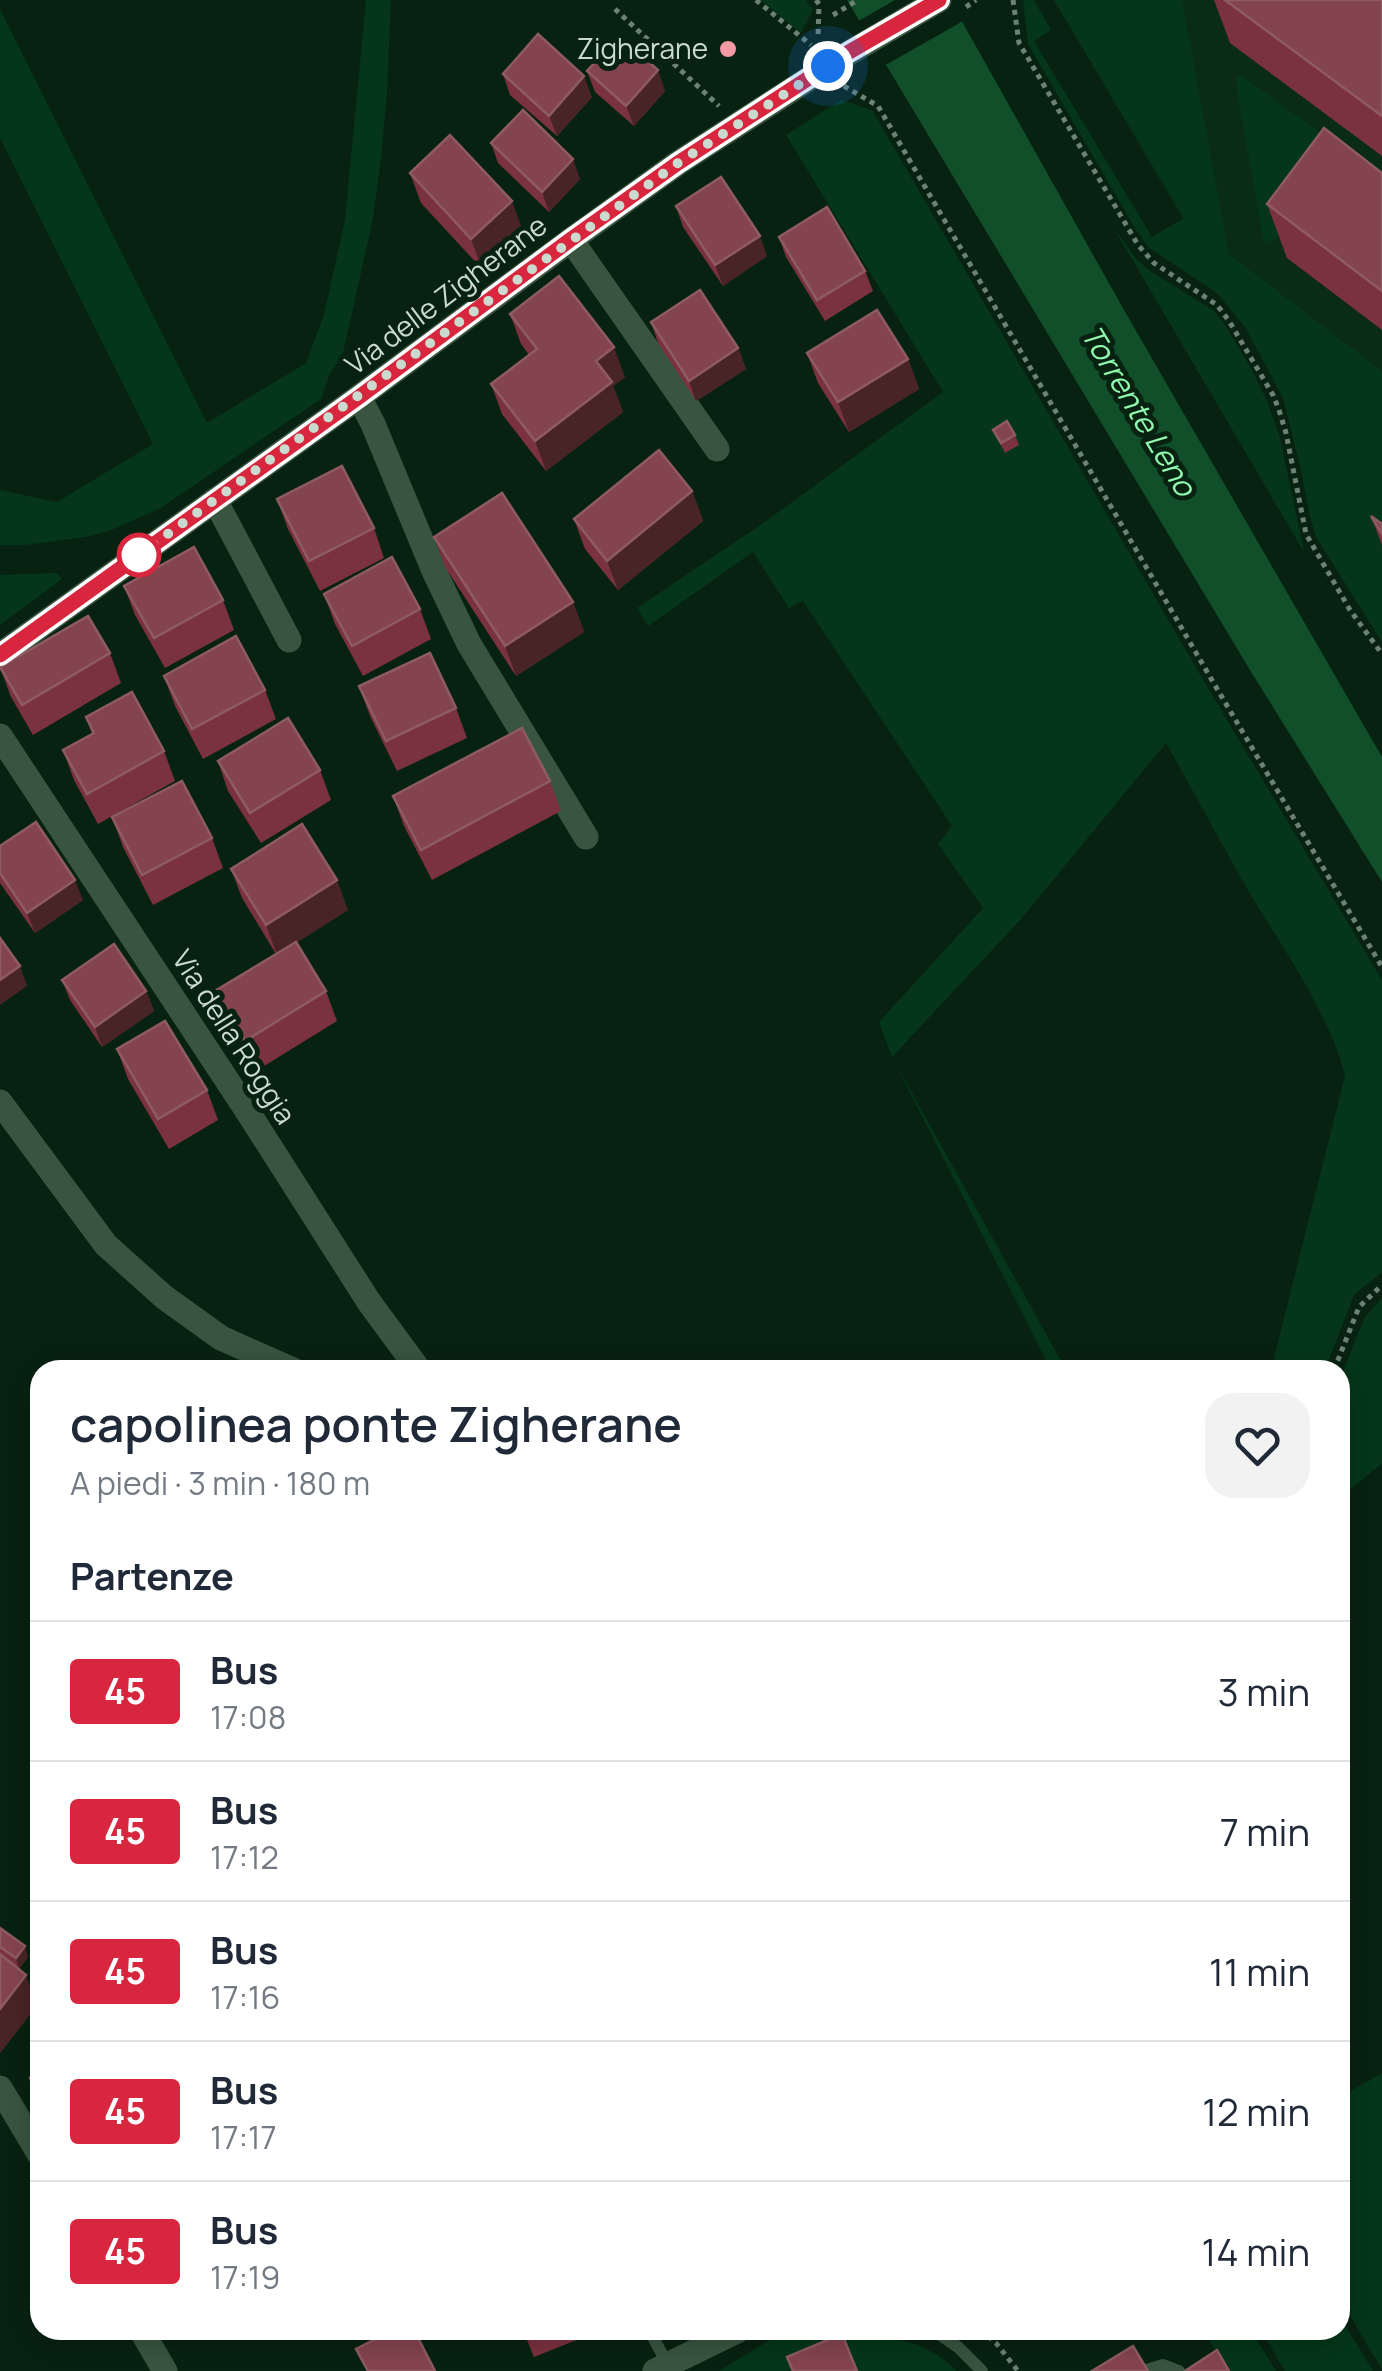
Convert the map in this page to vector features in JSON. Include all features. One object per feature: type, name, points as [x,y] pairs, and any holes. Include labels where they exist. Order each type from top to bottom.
[{"type":"street","name":"Via delle Zigherane","points":[[0,655],[678,163],[849,52],[939,0]]},
{"type":"street","points":[[570,240],[717,449]]},
{"type":"street","points":[[359,397],[469,644],[586,836]]},
{"type":"street","points":[[215,500],[289,640]]},
{"type":"street","name":"Via della Roggia","points":[[0,736],[369,1302],[412,1360]]},
{"type":"street","points":[[0,1102],[106,1245],[164,1297],[221,1338],[270,1360]]},
{"type":"street","points":[[0,2088],[30,2138]]},
{"type":"street","points":[[147,2340],[164,2371]]},
{"type":"street","points":[[662,2368],[718,2340]]},
{"type":"lane","points":[[652,2340],[662,2368]]},
{"type":"lane","points":[[948,2340],[982,2371]]},
{"type":"lane","points":[[1142,2371],[1163,2365],[1180,2371]]},
{"type":"path","points":[[756,0],[818,50]]},
{"type":"path","points":[[816,0],[820,23]]},
{"type":"path","points":[[833,15],[858,0]]},
{"type":"path","points":[[1013,0],[1019,43],[1138,245],[1154,263],[1217,305],[1273,395],[1286,433],[1306,534],[1350,610],[1382,654]]},
{"type":"path","points":[[615,9],[722,110]]},
{"type":"path","points":[[840,84],[878,106],[1382,966]]},
{"type":"path","points":[[1338,1360],[1359,1307],[1382,1285]]},
{"type":"path","points":[[991,2340],[1018,2371]]},
{"type":"shaded area","points":[[366,0],[391,0],[381,159],[373,219],[343,353],[321,399],[159,509],[86,537],[0,545],[0,490],[57,502],[153,444],[0,138],[0,9],[207,423],[306,363],[324,315],[345,220]]},
{"type":"shaded area","points":[[761,0],[806,0],[813,10],[801,33]]},
{"type":"shaded area","points":[[1023,0],[1034,0],[1051,30],[1034,41],[1152,237],[1184,218],[1054,0],[1182,0],[1229,254],[1382,371],[1382,642],[1316,537],[1283,398],[1245,327],[1217,293],[1148,247],[1134,227],[1028,44]]},
{"type":"shaded area","points":[[1054,0],[1266,0],[1382,156],[1382,212],[1287,258],[1382,330],[1382,558]]},
{"type":"shaded area","points":[[1240,75],[1329,139],[1332,165],[1271,244],[1265,242],[1262,234],[1237,90],[1236,78]]},
{"type":"shaded area","points":[[841,100],[872,110],[1382,980],[1382,1272],[1354,1295],[1329,1360],[1274,1360],[1345,1076],[1315,1002],[1166,743],[1021,919],[892,1057],[879,1022],[983,908],[938,844],[952,826],[803,601],[789,608],[753,552],[648,626],[637,608],[762,524],[943,392],[786,135]]},
{"type":"shaded area","points":[[1112,225],[1136,259],[1150,271],[1213,310],[1252,370],[1280,438],[1304,552]]},
{"type":"shaded area","points":[[57,573],[62,579],[0,625],[0,575]]},
{"type":"shaded area","points":[[892,1057],[1060,1360],[1046,1360]]},
{"type":"shaded area","points":[[1382,1298],[1382,1463],[1350,1490],[1347,1360],[1365,1317]]},
{"type":"shaded area","points":[[1382,2073],[1382,2369],[1350,2316],[1350,2091]]},
{"type":"shaded area","points":[[1350,2333],[1373,2371],[1285,2371],[1267,2340],[1350,2340]]},
{"type":"shaded area","points":[[770,2340],[895,2340],[929,2350],[957,2371],[719,2371]]},
{"type":"shaded area","points":[[1209,2340],[1257,2340],[1276,2371],[1228,2371]]},
{"type":"water","name":"Torrente Leno","points":[[847,0],[950,0],[1382,757],[1382,882],[1253,675]]},
{"type":"pier","points":[[895,0],[955,0],[965,20],[882,67],[855,23]]},
{"type":"building","points":[[1225,0],[1382,0],[1382,116]]},
{"type":"building","points":[[538,34],[584,76],[549,116],[503,74]]},
{"type":"building","points":[[620,36],[658,70],[626,106],[587,71]]},
{"type":"building","points":[[523,110],[573,159],[542,192],[491,143]]},
{"type":"building","points":[[1324,128],[1382,173],[1382,291],[1267,204]]},
{"type":"building","points":[[450,135],[512,201],[471,239],[410,173]]},
{"type":"building","points":[[721,177],[760,236],[715,265],[676,206]]},
{"type":"building","points":[[827,207],[865,271],[817,300],[779,237]]},
{"type":"building","points":[[559,276],[614,347],[596,361],[612,382],[535,441],[491,384],[537,349],[510,314]]},
{"type":"building","points":[[700,290],[738,348],[689,381],[651,322]]},
{"type":"building","points":[[877,310],[908,359],[838,402],[807,353]]},
{"type":"building","points":[[1007,421],[1015,435],[1001,443],[993,430]]},
{"type":"building","points":[[659,450],[692,491],[607,561],[574,519]]},
{"type":"building","points":[[342,466],[374,528],[309,561],[277,499]]},
{"type":"building","points":[[502,493],[573,602],[505,646],[434,537]]},
{"type":"building","points":[[194,547],[223,600],[154,638],[124,586]]},
{"type":"building","points":[[392,557],[420,609],[352,646],[324,594]]},
{"type":"building","points":[[88,616],[110,653],[22,705],[0,667]]},
{"type":"building","points":[[236,636],[265,690],[192,729],[164,676]]},
{"type":"building","points":[[430,653],[456,708],[386,741],[359,686]]},
{"type":"building","points":[[132,692],[164,751],[87,794],[63,750],[94,733],[86,717]]},
{"type":"building","points":[[288,718],[320,770],[250,813],[218,761]]},
{"type":"building","points":[[522,728],[550,781],[421,850],[393,796]]},
{"type":"building","points":[[182,781],[212,838],[142,875],[112,817]]},
{"type":"building","points":[[36,822],[75,880],[27,913],[0,873],[0,846]]},
{"type":"building","points":[[302,824],[337,880],[266,925],[231,869]]},
{"type":"building","points":[[0,938],[20,966],[0,980]]},
{"type":"building","points":[[296,942],[326,991],[245,1041],[215,991]]},
{"type":"building","points":[[114,944],[146,991],[95,1027],[62,980]]},
{"type":"building","points":[[165,1021],[207,1090],[158,1119],[117,1049]]},
{"type":"building","points":[[0,1928],[25,1946],[16,1958],[0,1947]]},
{"type":"building","points":[[0,1954],[26,1975],[0,2009]]},
{"type":"building","points":[[374,2340],[419,2340],[435,2371],[368,2371],[356,2349]]},
{"type":"building","points":[[828,2340],[844,2340],[857,2371],[793,2371],[787,2357]]},
{"type":"building","points":[[1133,2346],[1148,2371],[1092,2371]]},
{"type":"building","points":[[1217,2350],[1229,2371],[1185,2371]]},
{"type":"bus line","name":"45","points":[[0,655],[678,163],[849,52],[939,0]]},
{"type":"place","name":"Zigherane","points":[[728,49]]},
{"type":"route","points":[[139,555],[678,163],[828,66]]}]
